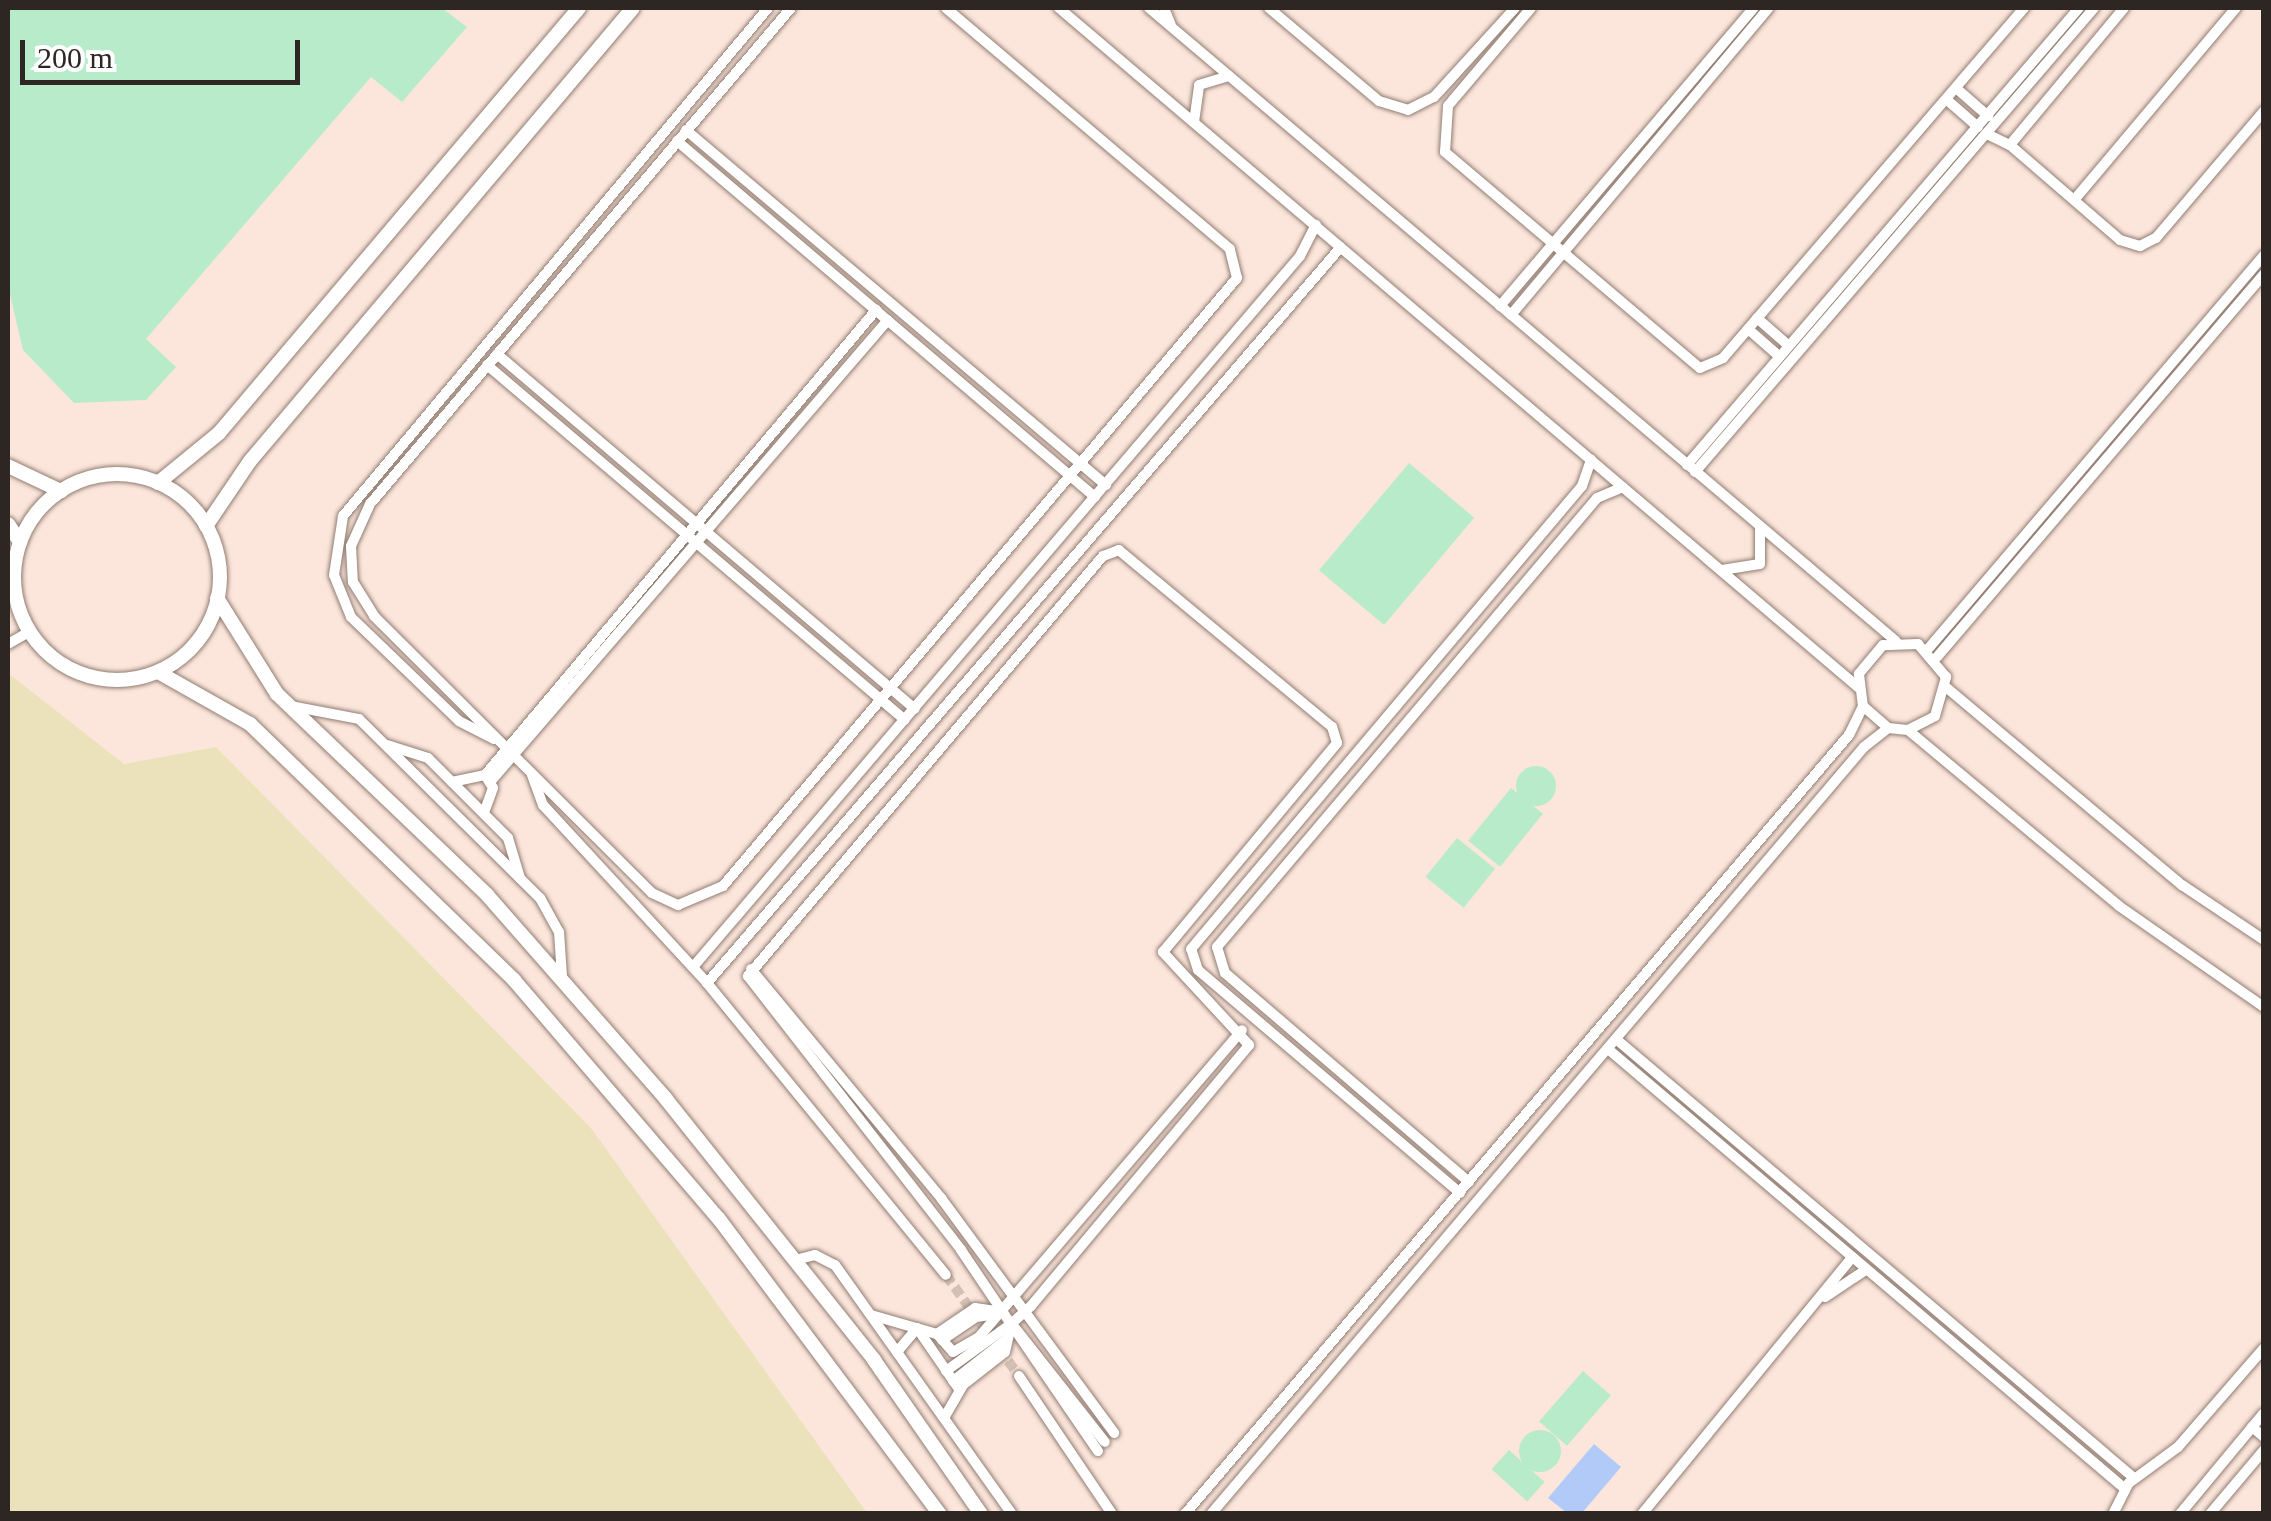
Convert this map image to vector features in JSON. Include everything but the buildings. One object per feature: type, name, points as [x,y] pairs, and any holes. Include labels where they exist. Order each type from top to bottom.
[{"type":"main road","points":[[158,483],[219,434],[579,8]]},
{"type":"main road","points":[[206,526],[264,444],[633,8]]},
{"type":"main road","points":[[8,466],[61,491]]},
{"type":"main road","points":[[940,1514],[738,1244],[514,980],[250,724],[158,672],[86,676],[29,632],[14,584],[20,542],[61,491],[108,475],[158,483],[206,526],[218,598],[243,650],[289,706],[562,976],[795,1260],[981,1514]]},
{"type":"main road","points":[[8,524],[20,542]]},
{"type":"main road","points":[[158,672],[196,642],[218,598]]},
{"type":"street","points":[[768,8],[359,491],[338,530],[334,575],[351,617],[459,721],[512,752],[542,804],[707,983],[946,1275]]},
{"type":"street","points":[[791,8],[362,513],[350,558],[368,610],[652,893],[692,904],[718,891],[1233,285],[1238,262],[946,8]]},
{"type":"street","points":[[1059,8],[1858,686]]},
{"type":"street","points":[[1149,8],[1896,642],[1932,653],[1947,688],[2182,885],[2264,940]]},
{"type":"street","points":[[1164,8],[1171,26]]},
{"type":"street","points":[[1269,8],[1379,101],[1408,110],[1434,97],[1515,8]]},
{"type":"street","points":[[1531,8],[1448,106],[1440,134],[1450,160],[1693,367],[1718,363],[2024,8]]},
{"type":"street","points":[[1500,306],[1754,8]]},
{"type":"street","points":[[1510,315],[1769,8]]},
{"type":"street","points":[[1993,119],[2079,8]]},
{"type":"street","points":[[1691,468],[1788,345],[2094,8]]},
{"type":"street","points":[[2013,142],[2124,8]]},
{"type":"street","points":[[2075,199],[2236,8]]},
{"type":"street","points":[[1194,122],[1199,85],[1230,76]]},
{"type":"street","points":[[1956,88],[2124,242],[2151,242],[2264,112]]},
{"type":"street","points":[[1946,100],[1982,131],[2013,142]]},
{"type":"street","points":[[686,130],[1106,485]]},
{"type":"street","points":[[1691,468],[1982,131]]},
{"type":"street","points":[[677,141],[1096,497]]},
{"type":"street","points":[[763,214],[773,203]]},
{"type":"street","points":[[693,967],[1300,256],[1316,225]]},
{"type":"street","points":[[707,983],[1220,380],[1342,247]]},
{"type":"street","points":[[1932,653],[2264,255]]},
{"type":"street","points":[[1932,653],[2264,274]]},
{"type":"street","points":[[512,752],[686,534],[876,310]]},
{"type":"street","points":[[1757,318],[1788,345]]},
{"type":"street","points":[[484,814],[488,778],[698,544],[888,320]]},
{"type":"street","points":[[1748,329],[1779,356]]},
{"type":"street","points":[[497,354],[914,709]]},
{"type":"street","points":[[487,364],[905,720]]},
{"type":"street","points":[[1204,368],[1220,380]]},
{"type":"street","points":[[1191,955],[1227,904],[1586,481],[1591,460]]},
{"type":"street","points":[[1216,955],[1242,917],[1597,498],[1623,487]]},
{"type":"street","points":[[1721,570],[1760,564],[1758,526]]},
{"type":"street","points":[[944,1418],[953,1380],[1011,1324],[1025,1312],[1247,1048],[1242,1030],[1162,952],[1337,736],[1119,550],[1102,556],[751,969],[749,984],[984,1283],[1011,1324],[1102,1447]]},
{"type":"street","points":[[1514,567],[1528,580]]},
{"type":"street","points":[[1017,590],[1032,602]]},
{"type":"street","points":[[8,644],[29,632]]},
{"type":"street","points":[[1896,642],[1864,662],[1858,686],[1863,706],[1888,728],[1908,730],[1935,716],[1947,688]]},
{"type":"street","points":[[289,706],[345,711],[387,745],[553,915],[562,976]]},
{"type":"street","points":[[1185,1514],[1764,835],[1863,706]]},
{"type":"street","points":[[1201,1496],[1213,1511],[1779,848],[1888,728]]},
{"type":"street","points":[[1908,730],[2132,916],[2264,1007]]},
{"type":"street","points":[[387,745],[416,749],[452,782],[512,844],[520,878]]},
{"type":"street","points":[[452,782],[488,778]]},
{"type":"street","points":[[1764,835],[1779,848]]},
{"type":"street","points":[[797,847],[813,859]]},
{"type":"street","points":[[1227,904],[1242,917]]},
{"type":"street","points":[[1191,955],[1216,955]]},
{"type":"street","points":[[1191,955],[1460,1193]]},
{"type":"street","points":[[1216,955],[1225,973],[1469,1182]]},
{"type":"street","points":[[751,969],[812,1038],[998,1275],[1114,1433]]},
{"type":"street","points":[[871,1315],[917,1328],[958,1352],[1004,1313],[1242,1030]]},
{"type":"street","points":[[798,1047],[812,1038]]},
{"type":"street","points":[[1612,1044],[1852,1257],[2124,1488]]},
{"type":"street","points":[[1612,1044],[2134,1478]]},
{"type":"street","points":[[1515,1128],[1530,1140]]},
{"type":"street","points":[[1642,1514],[1824,1297],[1852,1257]]},
{"type":"street","points":[[795,1260],[828,1259],[1012,1514]]},
{"type":"street","points":[[1824,1297],[1866,1269]]},
{"type":"street","points":[[984,1283],[998,1275]]},
{"type":"street","points":[[1383,1282],[1398,1295]]},
{"type":"street","points":[[939,1338],[975,1308],[1004,1313]]},
{"type":"street","points":[[953,1380],[1005,1352],[1011,1324]]},
{"type":"street","points":[[897,1352],[917,1328]]},
{"type":"street","points":[[917,1328],[953,1380]]},
{"type":"street","points":[[2113,1514],[2124,1488],[2178,1447],[2264,1348]]},
{"type":"street","points":[[1018,1376],[1112,1514]]},
{"type":"street","points":[[2180,1514],[2264,1413]]},
{"type":"street","points":[[2252,1427],[2264,1436]]},
{"type":"street","points":[[2210,1514],[2264,1450]]},
{"type":"green space","points":[[8,8],[442,8],[467,27],[402,102],[371,77],[146,339],[176,367],[146,400],[74,403],[23,350],[8,286]]},
{"type":"green space","points":[[1409,463],[1474,518],[1384,625],[1319,570]]},
{"type":"green space","points":[[1536,766],[1550,772],[1556,786],[1550,800],[1536,806],[1522,800],[1516,786],[1522,772]]},
{"type":"green space","points":[[1511,788],[1543,814],[1500,867],[1468,841]]},
{"type":"green space","points":[[1457,838],[1495,869],[1464,908],[1426,877]]},
{"type":"green space","points":[[1583,1371],[1611,1395],[1567,1446],[1539,1422]]},
{"type":"green space","points":[[1540,1430],[1555,1436],[1561,1451],[1555,1466],[1540,1472],[1525,1466],[1519,1451],[1525,1436]]},
{"type":"green space","points":[[1509,1450],[1545,1482],[1527,1501],[1492,1469]]},
{"type":"sand","points":[[8,673],[124,764],[216,747],[591,1128],[867,1513],[8,1513]]},
{"type":"water","points":[[1594,1444],[1621,1467],[1582,1513],[1567,1513],[1548,1498]]},
{"type":"tunnel","points":[[946,1275],[989,1335]]},
{"type":"tunnel","points":[[999,1349],[1019,1376]]}]
